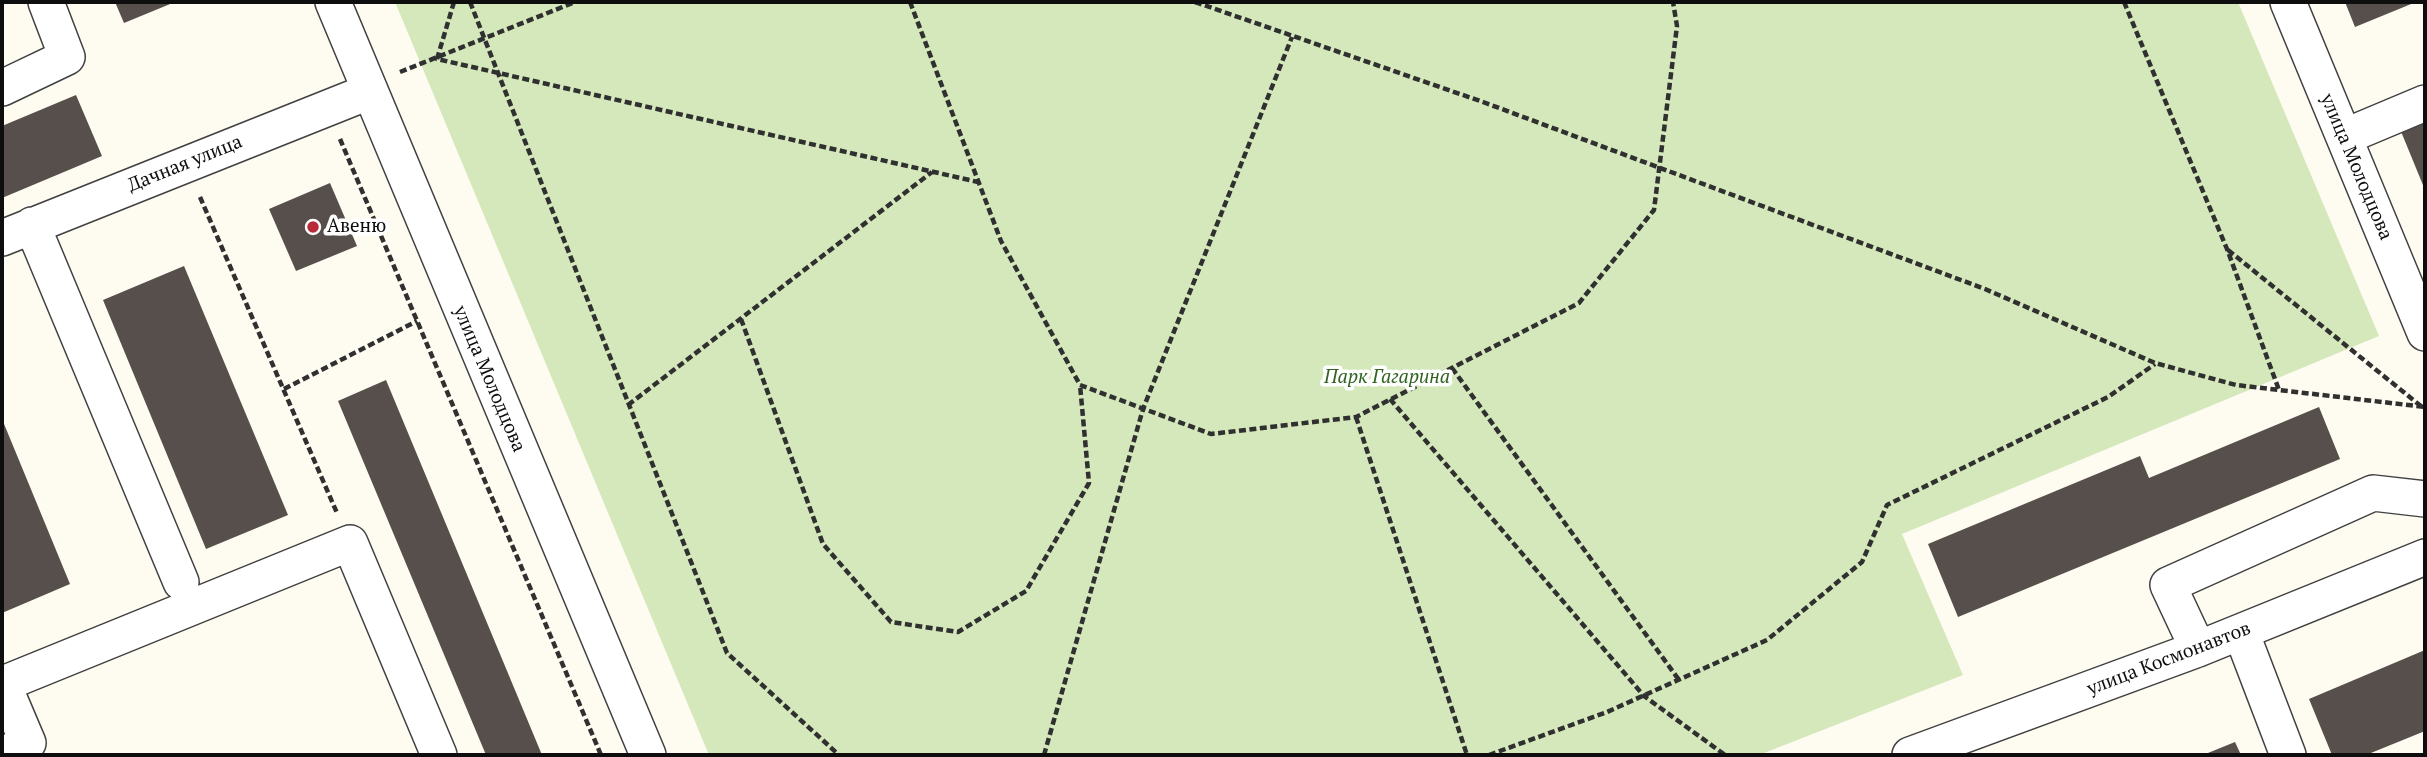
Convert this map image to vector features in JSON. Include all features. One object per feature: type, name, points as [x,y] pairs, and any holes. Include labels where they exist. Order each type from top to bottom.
[{"type":"street","points":[[2,88],[67,57],[46,2]]},
{"type":"street","name":"улица Молодцова","points":[[333,2],[648,755]]},
{"type":"street","name":"улица Молодцова","points":[[2288,2],[2425,333]]},
{"type":"street","name":"Дачная улица","points":[[17,232],[326,108],[367,88]]},
{"type":"street","points":[[2344,137],[2425,103]]},
{"type":"street","points":[[17,232],[181,582]]},
{"type":"street","points":[[2198,649],[2168,585],[2373,493],[2425,499]]},
{"type":"street","points":[[2,755],[28,743],[4,684],[350,543],[439,755]]},
{"type":"street","name":"улица Космонавтов","points":[[1910,755],[2198,649],[2425,557]]},
{"type":"street","points":[[2241,632],[2288,755]]},
{"type":"path","points":[[437,59],[454,2]]},
{"type":"path","points":[[470,2],[727,653],[839,755]]},
{"type":"path","points":[[367,88],[575,2]]},
{"type":"path","points":[[741,319],[823,544],[891,622],[958,632],[1026,591],[1089,483],[1080,385],[1001,242],[910,2]]},
{"type":"path","points":[[1195,2],[1483,102],[1985,289],[2155,363],[2236,385],[2424,407]]},
{"type":"path","points":[[1080,385],[1211,434],[1356,417],[1579,303],[1654,209],[1677,26],[1673,2]]},
{"type":"path","points":[[2124,2],[2227,249],[2279,390]]},
{"type":"path","points":[[1044,755],[1143,408],[1292,37]]},
{"type":"path","points":[[437,59],[978,182]]},
{"type":"path","points":[[326,108],[601,755]]},
{"type":"path","points":[[186,164],[350,543]]},
{"type":"path","points":[[628,405],[932,172]]},
{"type":"path","points":[[2227,249],[2424,407]]},
{"type":"path","points":[[284,389],[417,321]]},
{"type":"path","points":[[1489,755],[1644,696],[1767,640],[1862,562],[1887,505],[2108,397],[2155,363]]},
{"type":"path","points":[[1452,368],[1679,680]]},
{"type":"path","points":[[1391,399],[1644,696],[1725,755]]},
{"type":"path","points":[[1356,417],[1467,755]]},
{"type":"green space","name":"Парк Гагарина","points":[[395,2],[2238,2],[2379,336],[1902,534],[1963,675],[1759,755],[709,755]]},
{"type":"building","points":[[115,2],[175,2],[124,23]]},
{"type":"building","points":[[2345,2],[2416,2],[2355,27]]},
{"type":"building","points":[[76,95],[102,156],[2,198],[2,126]]},
{"type":"building","points":[[2425,118],[2425,190],[2400,129]]},
{"type":"building","name":"Авеню","points":[[330,183],[357,246],[296,271],[269,209]]},
{"type":"building","points":[[184,266],[288,515],[206,549],[103,300]]},
{"type":"building","points":[[386,380],[542,755],[486,755],[338,401]]},
{"type":"building","points":[[2319,407],[2340,459],[1958,617],[1928,544],[2140,456],[2149,478]]},
{"type":"building","points":[[2,419],[70,584],[2,613]]},
{"type":"building","points":[[2425,650],[2425,731],[2366,755],[2332,755],[2309,699]]},
{"type":"building","points":[[2235,742],[2241,755],[2203,755]]},
{"type":"place","name":"Авеню","points":[[313,227]]}]
